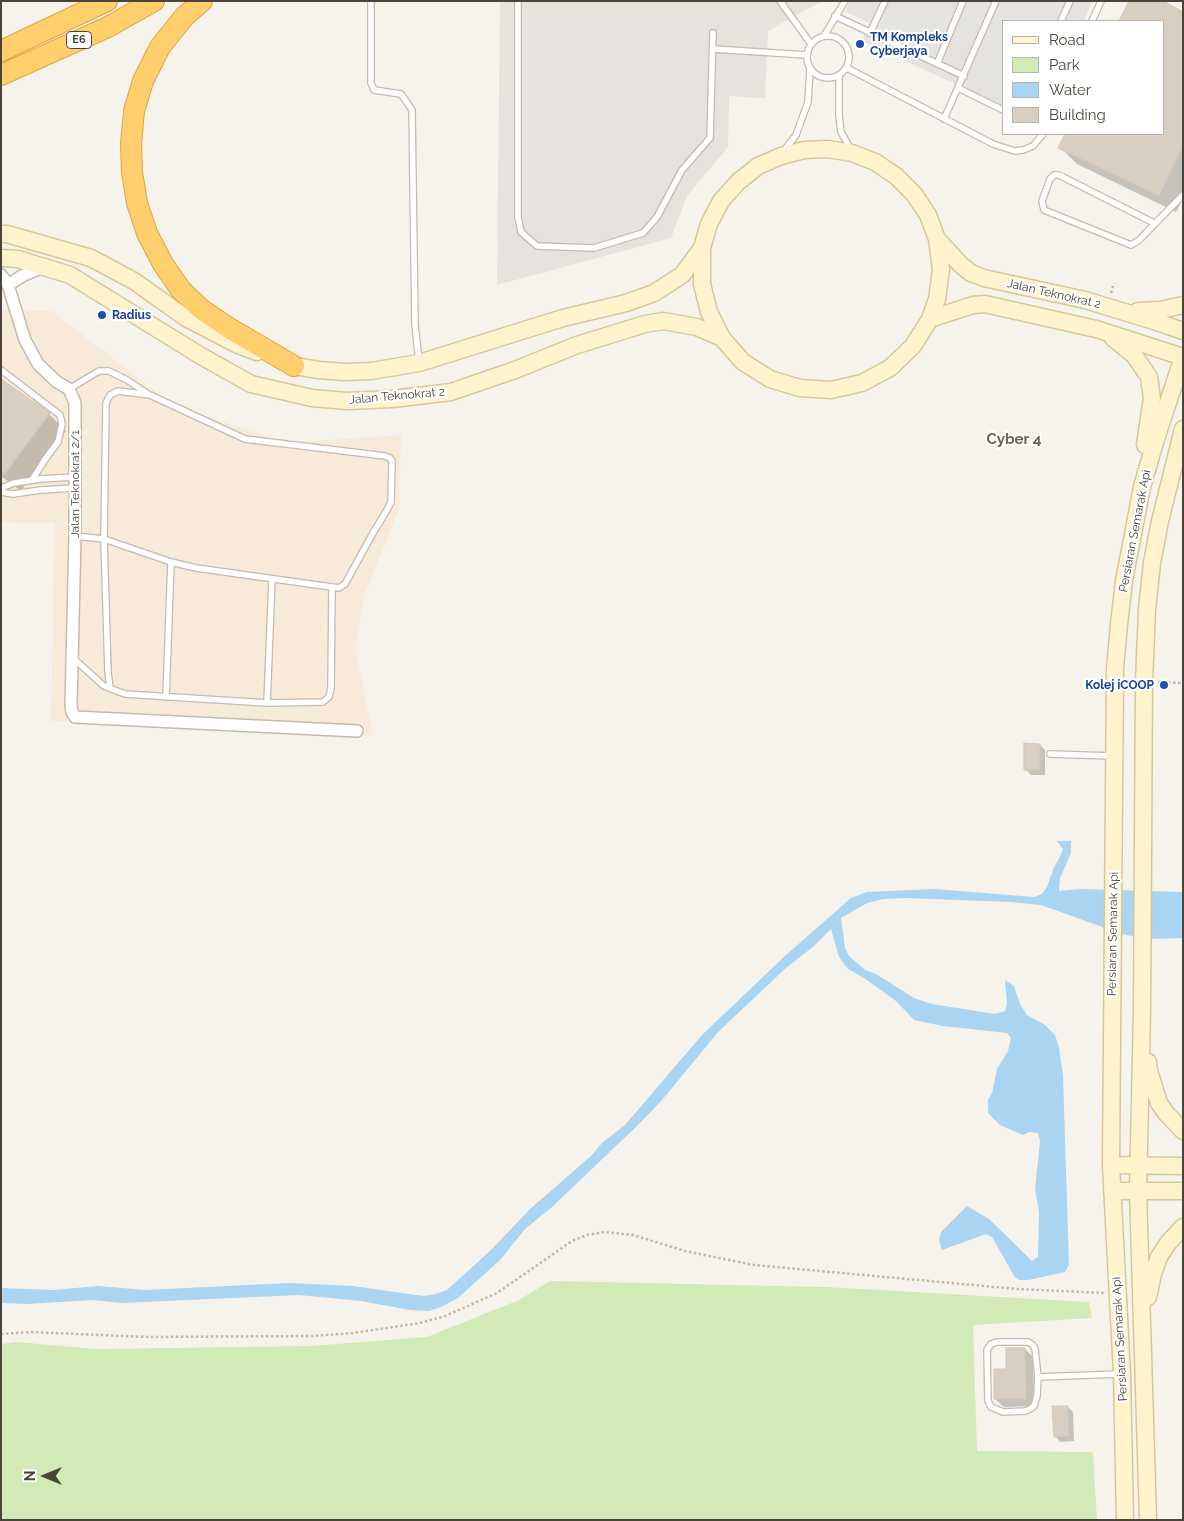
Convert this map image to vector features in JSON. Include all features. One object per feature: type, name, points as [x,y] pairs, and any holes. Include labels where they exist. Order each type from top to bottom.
[{"type":"highway","name":"E6","points":[[1,51],[108,1]]},
{"type":"highway","name":"E6","points":[[1,75],[108,27],[154,1]]},
{"type":"highway","points":[[202,1],[184,17],[160,47],[143,81],[134,111],[131,144],[132,172],[137,203],[147,233],[163,264],[180,290],[201,310],[294,366]]},
{"type":"main road","points":[[1,234],[7,234],[91,258],[134,282],[186,318],[236,344],[294,366],[345,372],[372,371],[419,364],[563,318],[626,303],[654,293],[682,275],[702,248],[710,224],[721,202],[738,182],[758,166],[780,156],[804,150],[820,149],[852,153],[875,162],[890,171],[914,194],[928,215],[937,239],[941,270],[937,299],[930,319],[913,346],[890,368],[862,382],[832,390],[800,388],[770,379],[743,362],[722,338],[709,312],[702,284],[702,248]]},
{"type":"main road","name":"Jalan Teknokrat 2","points":[[937,239],[961,265],[984,278],[1085,300],[1183,332]]},
{"type":"main road","name":"Jalan Teknokrat 2","points":[[1,258],[18,259],[70,275],[201,356],[251,384],[312,398],[347,401],[392,399],[451,392],[515,370],[576,345],[645,324],[663,321],[697,327],[722,338]]},
{"type":"main road","name":"Jalan Teknokrat 2","points":[[930,319],[973,305],[985,304],[1106,332],[1183,357]]},
{"type":"main road","points":[[1116,309],[1146,311],[1170,309],[1183,305]]},
{"type":"main road","points":[[1106,332],[1134,355],[1149,377],[1152,389],[1152,408],[1145,443],[1140,497]]},
{"type":"main road","name":"Persiaran Semarak Api","points":[[1125,1520],[1122,1374],[1111,1165],[1114,756],[1118,624],[1140,497],[1155,442],[1183,357]]},
{"type":"main road","name":"Persiaran Semarak Api","points":[[1148,1520],[1138,1191],[1143,949],[1144,682],[1152,563],[1162,513],[1183,430]]},
{"type":"main road","points":[[1142,1010],[1148,1071],[1153,1087],[1159,1103],[1183,1131]]},
{"type":"main road","points":[[1111,1165],[1183,1166]]},
{"type":"main road","points":[[1112,1191],[1183,1191]]},
{"type":"main road","points":[[1143,1350],[1148,1294],[1153,1274],[1159,1257],[1168,1243],[1183,1227]]},
{"type":"street","points":[[44,267],[22,276],[4,280],[25,340],[38,364],[57,382],[68,389]]},
{"type":"street","name":"Jalan Teknokrat 2/1","points":[[68,389],[75,403],[75,536],[71,705],[75,717],[357,731]]},
{"type":"lane","points":[[371,1],[372,82],[374,90],[401,94],[412,110],[414,325],[419,364]]},
{"type":"lane","points":[[518,1],[518,217],[521,232],[537,246],[594,248],[643,233],[657,216],[682,170],[710,138],[713,33]]},
{"type":"lane","points":[[780,1],[812,44]]},
{"type":"lane","points":[[870,33],[885,1]]},
{"type":"lane","points":[[937,64],[963,1]]},
{"type":"lane","points":[[944,120],[996,1]]},
{"type":"lane","points":[[1061,20],[1070,1]]},
{"type":"lane","points":[[1092,20],[1101,1]]},
{"type":"lane","points":[[824,36],[844,2]]},
{"type":"lane","points":[[835,16],[964,76]]},
{"type":"lane","points":[[780,156],[796,135],[808,102],[810,69],[807,55],[812,44],[824,36],[834,37],[842,41],[848,49],[847,68],[840,75],[824,78],[816,75],[810,69]]},
{"type":"lane","points":[[713,49],[807,55]]},
{"type":"lane","points":[[847,68],[993,144],[1015,151],[1023,150],[1033,146],[1042,135]]},
{"type":"lane","points":[[840,75],[839,115],[841,132],[852,153]]},
{"type":"lane","points":[[958,88],[1002,110]]},
{"type":"lane","points":[[1154,223],[1059,175],[1054,175],[1050,179],[1042,201],[1044,210],[1131,245],[1138,241],[1183,195]]},
{"type":"lane","points":[[1,370],[60,415],[62,424],[58,442],[32,480]]},
{"type":"lane","points":[[68,389],[99,371],[109,371],[150,395],[245,439],[385,456],[392,461],[391,502],[345,584],[339,588],[171,562],[104,539],[75,536]]},
{"type":"lane","points":[[110,688],[104,539],[107,399],[110,394],[118,392],[150,395]]},
{"type":"lane","points":[[1,488],[14,483],[32,480],[74,483]]},
{"type":"lane","points":[[1,492],[14,494],[74,483]]},
{"type":"lane","points":[[166,697],[171,562]]},
{"type":"lane","points":[[267,703],[272,579]]},
{"type":"lane","points":[[73,658],[95,680],[125,694],[267,703],[323,702],[330,697],[331,688],[332,588]]},
{"type":"lane","points":[[1050,754],[1114,756]]},
{"type":"lane","points":[[997,1342],[1028,1342],[1036,1350],[1038,1377],[1037,1396],[1034,1406],[1030,1409],[1004,1412],[991,1407],[988,1401],[986,1350],[991,1344],[997,1342]]},
{"type":"lane","points":[[1038,1377],[1122,1374]]},
{"type":"path","points":[[1144,682],[1183,683]]},
{"type":"path","points":[[1,1334],[31,1332],[147,1337],[312,1336],[353,1333],[420,1323],[445,1316],[497,1293],[572,1240],[605,1232],[633,1235],[685,1251],[754,1265],[1017,1289],[1118,1294]]},
{"type":"shaded area","points":[[500,1],[822,1],[768,31],[765,98],[729,96],[728,147],[687,196],[671,238],[497,285]]},
{"type":"shaded area","points":[[850,1],[1092,1],[1084,20],[1002,20],[1002,106],[862,41],[869,23],[846,12]]},
{"type":"shaded area","name":"Radius","points":[[1,309],[52,311],[171,404],[286,443],[401,435],[399,509],[365,593],[355,647],[373,736],[51,721],[55,523],[1,522]]},
{"type":"green space","points":[[550,1281],[825,1287],[1089,1302],[1092,1318],[973,1325],[977,1451],[1093,1452],[1097,1520],[1,1520],[1,1344],[16,1342],[96,1349],[311,1346],[427,1337],[519,1300]]},
{"type":"water","points":[[1057,841],[1071,841],[1071,853],[1060,878],[1059,891],[1080,889],[1183,892],[1183,938],[1147,939],[1122,934],[1041,905],[1011,902],[884,899],[867,903],[841,918],[845,948],[849,956],[865,970],[876,974],[914,998],[932,1004],[995,1014],[1005,1011],[1007,1003],[1005,980],[1014,986],[1020,1004],[1027,1015],[1045,1025],[1055,1035],[1059,1047],[1063,1076],[1069,1265],[1065,1272],[1028,1280],[1019,1280],[1014,1276],[992,1237],[986,1234],[942,1250],[939,1240],[941,1232],[967,1206],[989,1219],[1032,1261],[1038,1257],[1039,1212],[1035,1189],[1040,1141],[1038,1133],[1029,1132],[1023,1135],[1000,1125],[988,1113],[988,1100],[992,1093],[997,1069],[1008,1051],[1011,1038],[1007,1033],[943,1026],[914,1020],[896,1001],[848,969],[839,957],[831,929],[719,1031],[662,1100],[552,1207],[525,1229],[500,1260],[458,1298],[441,1307],[429,1311],[410,1310],[361,1301],[299,1295],[122,1303],[92,1300],[28,1304],[1,1303],[1,1288],[53,1290],[98,1286],[145,1290],[289,1283],[353,1286],[423,1296],[447,1290],[492,1249],[530,1209],[591,1156],[603,1142],[625,1125],[702,1035],[786,955],[851,898],[867,892],[934,889],[1034,897],[1042,894],[1047,887],[1054,867],[1060,857],[1063,849]]},
{"type":"building","points":[[1129,1],[1163,1],[1183,12],[1183,146],[1159,196],[1058,148],[1064,135],[1164,135],[1164,20],[1120,20]]},
{"type":"building","points":[[1,379],[50,413],[4,475],[1,473]]},
{"type":"building","points":[[1024,743],[1040,744],[1040,770],[1024,770]]},
{"type":"building","points":[[1006,1348],[1025,1348],[1026,1399],[994,1399],[994,1369],[1006,1369]]},
{"type":"building","points":[[1052,1406],[1068,1406],[1069,1436],[1054,1437]]},
{"type":"place","name":"TM Kompleks Cyberjaya","points":[[860,44]]},
{"type":"place","name":"Radius","points":[[102,315]]},
{"type":"place","name":"Kolej iCOOP","points":[[1164,685]]},
{"type":"district","name":"Cyber 4","points":[[1014,439]]}]
